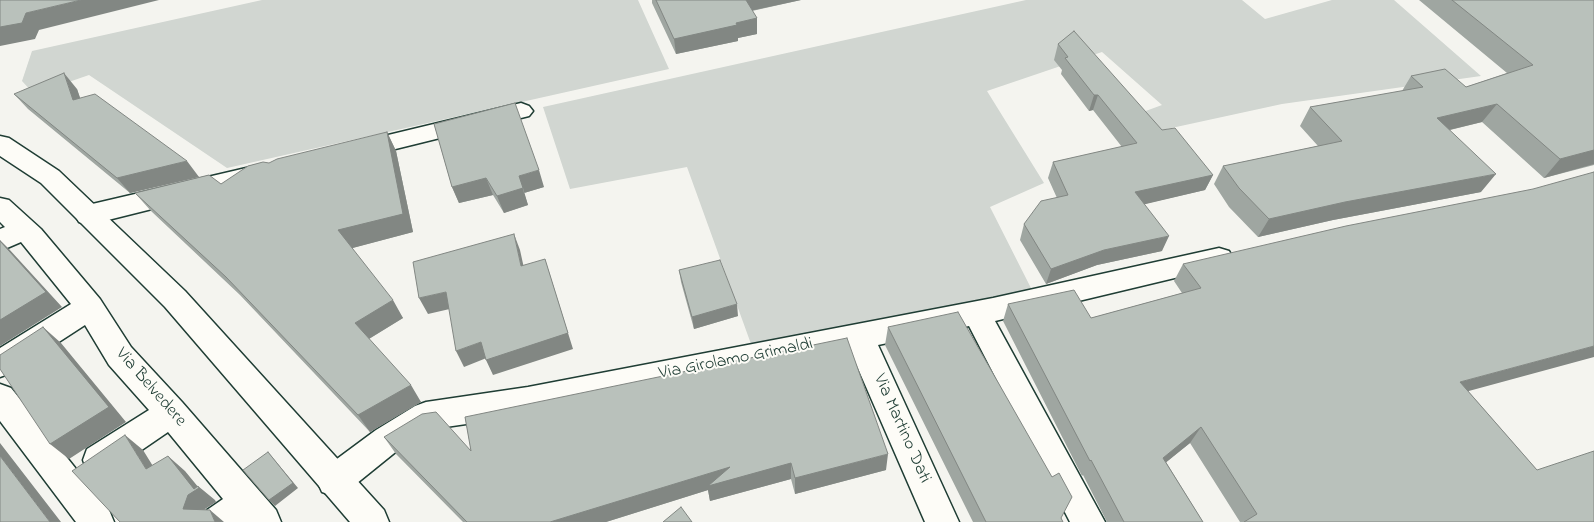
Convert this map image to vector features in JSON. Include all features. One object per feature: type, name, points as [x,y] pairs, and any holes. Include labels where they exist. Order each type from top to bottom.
[{"type":"street","points":[[329,157],[521,111]]},
{"type":"street","points":[[0,144],[50,177],[175,299],[372,522]]},
{"type":"street","points":[[88,215],[281,169]]},
{"type":"street","name":"Via Belvedere","points":[[0,207],[12,235],[32,236],[90,307],[120,356],[171,412],[255,512]]},
{"type":"street","name":"Via Girolamo Grimaldi","points":[[334,481],[387,440],[426,416],[528,401],[976,313],[1246,252]]},
{"type":"street","points":[[0,364],[90,307]]},
{"type":"street","points":[[976,313],[1088,522]]},
{"type":"street","name":"Via Martino Dati","points":[[859,336],[942,522]]},
{"type":"street","points":[[0,397],[97,522]]},
{"type":"street","points":[[65,482],[171,412]]},
{"type":"street","points":[[219,522],[255,512]]},
{"type":"shaded area","points":[[262,0],[638,0],[669,69],[227,168],[89,75],[34,94],[22,81],[32,51]]},
{"type":"shaded area","points":[[1026,0],[1242,0],[1265,19],[1332,0],[1394,0],[1481,76],[1282,104],[1130,137],[1113,123],[1162,105],[1102,52],[987,91],[1044,183],[990,207],[1034,294],[751,344],[687,167],[570,189],[543,107]]},
{"type":"building","points":[[0,0],[81,0],[26,13],[22,23],[0,27]]},
{"type":"building","points":[[656,0],[746,0],[757,18],[736,23],[737,25],[674,39]]},
{"type":"building","points":[[1452,0],[1594,0],[1594,150],[1560,159],[1497,104],[1437,118],[1496,174],[1345,202],[1269,219],[1239,188],[1223,166],[1342,141],[1310,107],[1423,87],[1411,76],[1445,69],[1466,87],[1533,65]]},
{"type":"building","points":[[1074,31],[1162,130],[1175,128],[1213,175],[1135,192],[1169,236],[1104,250],[1051,269],[1024,224],[1041,201],[1068,195],[1053,162],[1137,143],[1098,95],[1094,95],[1065,58],[1068,57],[1058,44]]},
{"type":"building","points":[[64,73],[73,100],[95,94],[187,161],[117,178],[14,94]]},
{"type":"building","points":[[515,103],[539,170],[519,176],[523,188],[497,196],[486,178],[452,187],[434,124]]},
{"type":"building","points":[[387,132],[403,214],[338,230],[393,300],[355,323],[411,385],[358,415],[226,277],[135,193],[209,175],[221,184],[248,166],[263,162],[269,163],[277,159]]},
{"type":"building","points":[[1594,172],[1594,346],[1460,382],[1537,470],[1594,451],[1594,522],[1244,522],[1257,514],[1201,427],[1163,458],[1203,522],[1124,522],[1008,304],[1074,290],[1091,318],[1201,288],[1183,264],[1346,226],[1533,189]]},
{"type":"building","points":[[514,234],[521,266],[545,259],[568,333],[486,360],[481,342],[456,351],[446,292],[419,298],[413,262]]},
{"type":"building","points":[[0,241],[46,292],[0,320]]},
{"type":"building","points":[[720,260],[737,304],[692,317],[679,270]]},
{"type":"building","points":[[958,312],[1052,477],[1059,473],[1072,497],[1061,518],[1063,522],[986,522],[888,327]]},
{"type":"building","points":[[43,327],[109,407],[50,444],[0,369],[0,355]]},
{"type":"building","points":[[847,338],[888,454],[795,478],[791,463],[708,486],[730,467],[550,522],[467,522],[384,437],[422,414],[436,412],[471,451],[465,417]]},
{"type":"building","points":[[125,435],[146,469],[168,456],[194,489],[198,486],[199,488],[188,495],[183,509],[210,510],[215,522],[120,522],[72,471]]},
{"type":"building","points":[[268,452],[293,483],[269,500],[243,470]]},
{"type":"building","points":[[0,456],[50,522],[0,522]]},
{"type":"building","points":[[681,507],[692,522],[663,522]]}]
